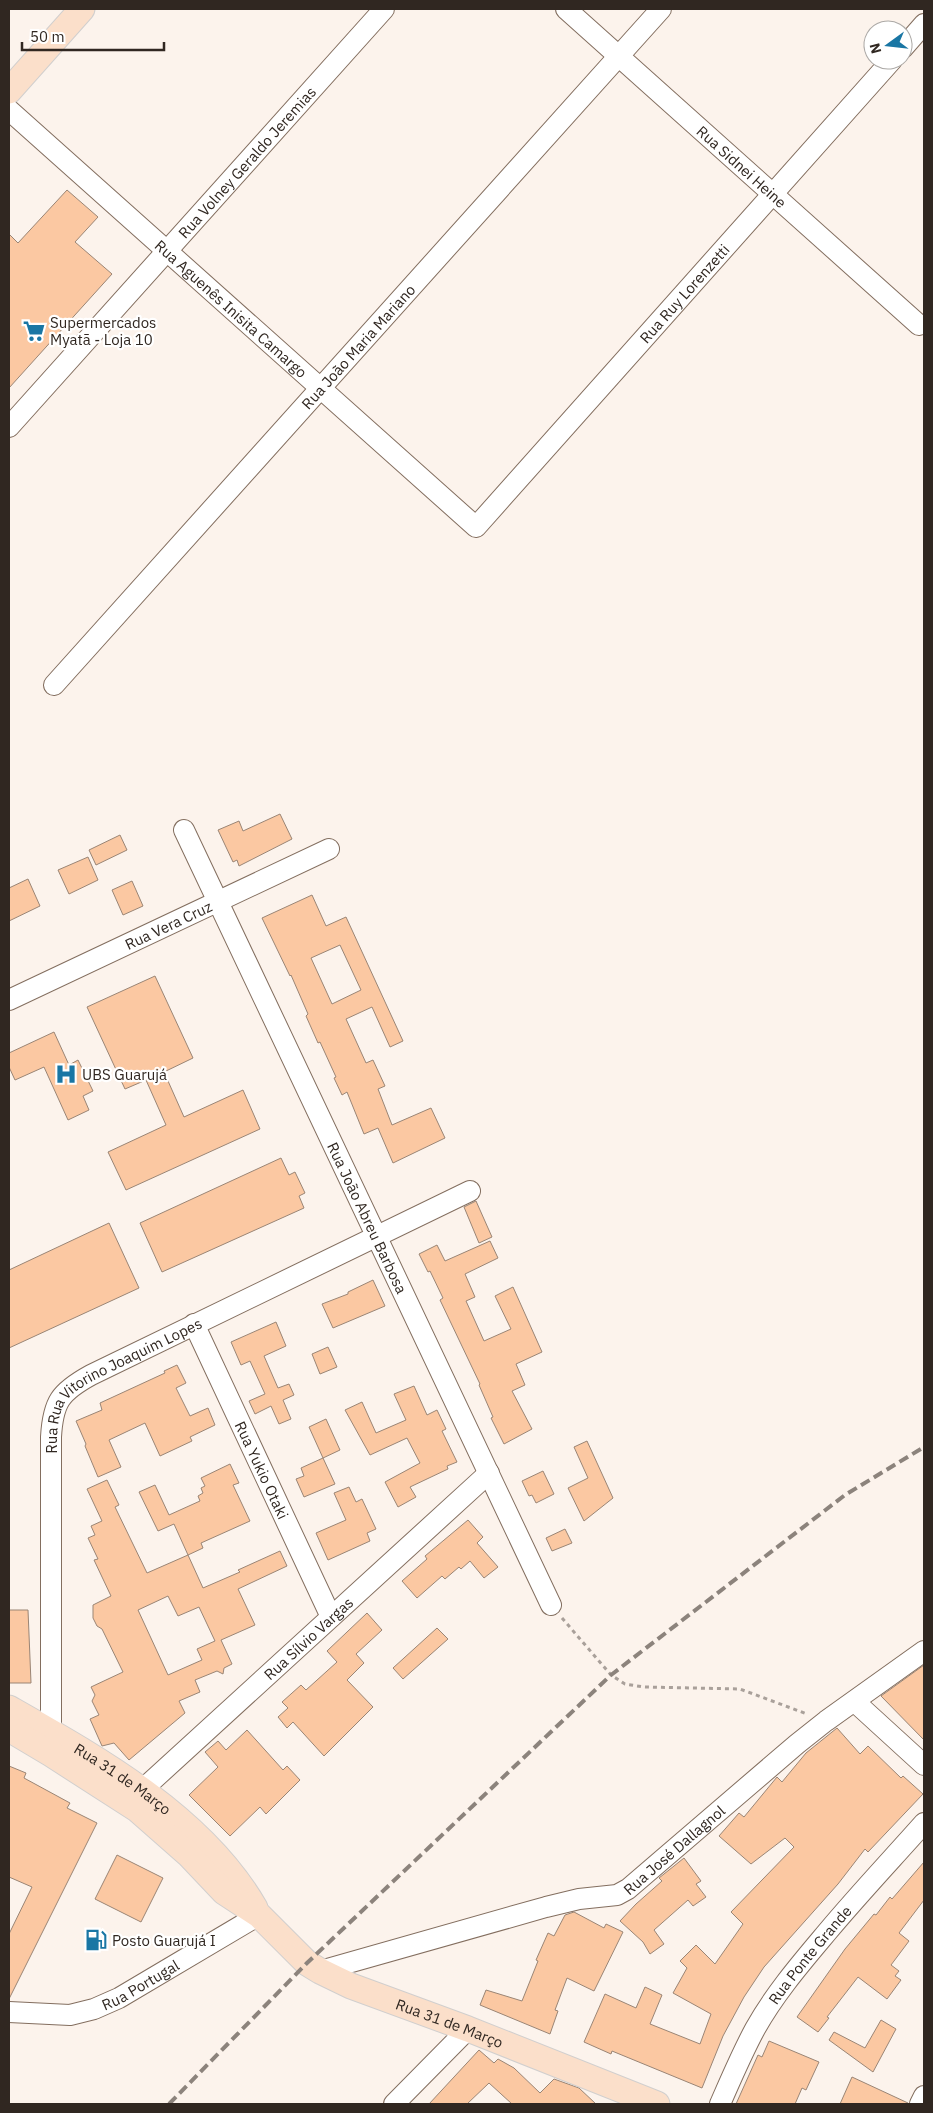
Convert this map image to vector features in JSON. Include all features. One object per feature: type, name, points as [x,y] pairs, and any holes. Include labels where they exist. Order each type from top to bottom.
[{"type":"main road","points":[[9,91],[82,9]]},
{"type":"main road","name":"Rua 31 de Março","points":[[9,1708],[51,1743],[135,1797],[171,1813],[230,1870],[242,1885],[259,1915],[307,1963],[320,1971],[351,1986],[657,2104]]},
{"type":"main road","name":"Rua 31 de Março","points":[[9,1729],[51,1743]]},
{"type":"street","name":"Rua Volney Geraldo Jeremias","points":[[9,427],[384,9]]},
{"type":"street","name":"Rua Sidnei Heine","points":[[566,9],[919,325]]},
{"type":"street","name":"Rua João Maria Mariano","points":[[54,685],[661,9]]},
{"type":"street","points":[[913,37],[924,24]]},
{"type":"street","name":"Rua Ruy Lorenzetti","points":[[476,527],[883,70]]},
{"type":"street","name":"Rua Aguenês Inisita Camargo","points":[[9,110],[476,527]]},
{"type":"street","name":"Rua João Abreu Barbosa","points":[[184,830],[551,1605]]},
{"type":"street","name":"Rua Vera Cruz","points":[[9,1000],[329,850]]},
{"type":"street","name":"Rua Rua Vitorino Joaquim Lopes","points":[[51,1743],[52,1416],[59,1399],[72,1385],[470,1190]]},
{"type":"street","name":"Rua Yukio Otaki","points":[[194,1324],[331,1617]]},
{"type":"street","name":"Rua Sílvio Vargas","points":[[135,1797],[488,1473]]},
{"type":"street","name":"Rua José Dallagnol","points":[[320,1971],[546,1907],[579,1899],[617,1895],[628,1890],[826,1721],[924,1651]]},
{"type":"street","points":[[855,1702],[924,1765]]},
{"type":"street","name":"Rua Ponte Grande","points":[[720,2104],[738,2061],[774,2000],[840,1916],[924,1823]]},
{"type":"street","name":"Rua Portugal","points":[[9,2012],[70,2015],[94,2009],[119,1998],[259,1915]]},
{"type":"street","points":[[394,2104],[468,2030]]},
{"type":"street","points":[[920,2104],[924,2096]]},
{"type":"path","points":[[551,1605],[611,1675],[625,1684],[644,1687],[740,1689],[826,1721]]},
{"type":"building","name":"Supermercados Myatã - Loja 10","points":[[67,190],[98,217],[75,242],[112,274],[9,388],[9,234],[18,243]]},
{"type":"building","points":[[280,814],[292,839],[239,866],[237,860],[233,862],[218,830],[239,821],[243,831]]},
{"type":"building","points":[[120,835],[127,850],[96,865],[89,850]]},
{"type":"building","points":[[88,857],[98,880],[69,894],[58,870]]},
{"type":"building","points":[[28,879],[40,906],[9,921],[9,888]]},
{"type":"building","points":[[132,881],[143,906],[123,915],[112,890]]},
{"type":"building","points":[[312,895],[326,926],[346,917],[403,1041],[390,1047],[372,1007],[346,1019],[366,1063],[373,1060],[385,1086],[378,1089],[392,1125],[431,1108],[445,1138],[393,1163],[378,1128],[364,1134],[347,1092],[342,1095],[334,1078],[336,1077],[306,1016],[308,1014],[291,975],[262,918]],"holes":[[[340,945],[361,990],[332,1004],[311,958]]]},
{"type":"building","points":[[155,976],[193,1058],[164,1072],[184,1117],[243,1090],[260,1129],[126,1190],[108,1152],[166,1125],[146,1080],[125,1089],[87,1007]]},
{"type":"building","name":"UBS Guarujá","points":[[54,1032],[69,1065],[78,1060],[93,1091],[83,1096],[89,1110],[68,1120],[44,1067],[15,1080],[9,1067],[9,1053]]},
{"type":"building","points":[[281,1158],[289,1175],[295,1172],[305,1193],[299,1196],[304,1208],[162,1272],[140,1223]]},
{"type":"building","points":[[476,1201],[492,1237],[479,1243],[464,1207]]},
{"type":"building","points":[[109,1223],[139,1288],[9,1348],[9,1270]]},
{"type":"building","points":[[490,1241],[498,1258],[465,1274],[475,1297],[466,1301],[484,1341],[511,1329],[495,1296],[513,1287],[542,1352],[516,1364],[525,1385],[512,1391],[532,1429],[504,1444],[491,1418],[493,1417],[480,1384],[440,1300],[443,1298],[430,1271],[428,1272],[419,1254],[437,1245],[445,1261]]},
{"type":"building","points":[[373,1280],[385,1306],[333,1328],[322,1304],[348,1294],[348,1292]]},
{"type":"building","points":[[276,1322],[286,1346],[264,1356],[278,1388],[289,1384],[294,1395],[283,1400],[291,1419],[279,1424],[271,1406],[255,1414],[249,1401],[265,1394],[250,1361],[241,1365],[231,1342]]},
{"type":"building","points":[[328,1347],[337,1367],[320,1374],[312,1354]]},
{"type":"building","points":[[177,1365],[186,1383],[176,1388],[190,1416],[208,1408],[215,1425],[190,1437],[192,1441],[160,1456],[145,1423],[109,1440],[121,1467],[98,1477],[76,1421],[102,1410],[100,1403],[165,1373],[164,1371]]},
{"type":"building","points":[[414,1386],[427,1415],[437,1410],[446,1429],[442,1431],[457,1462],[447,1466],[448,1469],[410,1487],[416,1497],[398,1507],[385,1482],[420,1463],[407,1438],[370,1455],[345,1410],[362,1402],[376,1433],[406,1420],[394,1394]]},
{"type":"building","points":[[326,1419],[340,1450],[323,1458],[309,1427]]},
{"type":"building","points":[[587,1441],[613,1498],[584,1521],[568,1488],[588,1478],[574,1447]]},
{"type":"building","points":[[323,1458],[335,1484],[304,1497],[296,1479],[304,1476],[301,1468]]},
{"type":"building","points":[[230,1464],[239,1483],[233,1485],[250,1521],[201,1543],[203,1548],[188,1555],[174,1524],[158,1531],[139,1492],[155,1485],[169,1515],[200,1501],[198,1496],[203,1493],[201,1488],[205,1486],[201,1478]]},
{"type":"building","points":[[543,1471],[554,1494],[536,1503],[532,1495],[529,1496],[522,1481]]},
{"type":"building","points":[[107,1480],[119,1505],[115,1507],[147,1573],[188,1555],[203,1588],[240,1572],[238,1570],[280,1551],[287,1566],[238,1589],[255,1625],[221,1640],[232,1664],[224,1668],[223,1674],[217,1671],[195,1680],[200,1692],[179,1701],[185,1713],[129,1760],[114,1743],[102,1746],[90,1719],[99,1715],[92,1701],[95,1695],[91,1687],[123,1672],[102,1629],[97,1626],[93,1618],[93,1605],[111,1596],[94,1560],[98,1559],[88,1538],[95,1535],[91,1526],[102,1521],[87,1489]],"holes":[[[168,1596],[178,1616],[199,1607],[215,1641],[197,1649],[202,1660],[168,1675],[138,1610]]]},
{"type":"building","points":[[349,1487],[356,1502],[362,1499],[376,1529],[367,1533],[370,1541],[328,1560],[316,1533],[346,1520],[334,1493]]},
{"type":"building","points":[[468,1520],[483,1537],[477,1543],[498,1567],[484,1578],[470,1561],[461,1569],[459,1567],[445,1579],[442,1576],[417,1598],[402,1581],[427,1559],[425,1556]]},
{"type":"building","points":[[565,1529],[572,1543],[552,1551],[546,1538]]},
{"type":"building","points":[[9,1610],[28,1610],[31,1683],[9,1683]]},
{"type":"building","points":[[367,1613],[382,1630],[356,1654],[364,1663],[347,1680],[373,1707],[324,1756],[293,1722],[287,1728],[278,1717],[288,1708],[282,1702],[301,1685],[306,1690],[337,1662],[327,1651]]},
{"type":"building","points":[[437,1628],[448,1639],[403,1679],[393,1668]]},
{"type":"building","points":[[924,1665],[924,1740],[881,1696]]},
{"type":"building","points":[[837,1728],[860,1754],[868,1746],[901,1778],[903,1776],[923,1794],[868,1852],[865,1849],[838,1884],[764,1967],[744,1997],[723,2036],[702,2088],[612,2051],[611,2054],[584,2042],[605,1994],[636,2008],[645,1987],[662,1995],[650,2024],[700,2044],[711,2014],[673,1993],[687,1968],[680,1961],[696,1945],[715,1964],[743,1924],[731,1912],[794,1847],[785,1838],[751,1864],[719,1836],[739,1813],[744,1817],[777,1777],[782,1782],[806,1753]]},
{"type":"building","points":[[247,1730],[283,1770],[287,1766],[300,1780],[266,1814],[260,1807],[230,1836],[189,1795],[218,1767],[205,1752],[218,1741],[226,1750]]},
{"type":"building","points":[[9,1766],[26,1773],[24,1778],[70,1803],[67,1808],[97,1823],[9,1999],[9,1934],[32,1887],[9,1877]]},
{"type":"building","points":[[117,1855],[163,1878],[141,1922],[95,1899]]},
{"type":"building","points":[[684,1858],[701,1881],[696,1884],[706,1897],[693,1906],[688,1900],[654,1930],[664,1944],[650,1954],[643,1942],[620,1921],[662,1881],[659,1878]]},
{"type":"building","points":[[924,1862],[924,1900],[899,1933],[909,1941],[891,1965],[899,1971],[895,1976],[901,1980],[887,1999],[858,1977],[827,2017],[829,2018],[818,2032],[797,2017],[845,1949],[874,1914],[876,1915],[890,1897],[892,1899]]},
{"type":"building","points":[[574,1912],[604,1928],[606,1924],[623,1932],[594,1991],[567,1978],[555,2010],[558,2011],[550,2034],[480,2005],[486,1990],[522,2001],[538,1961],[536,1960],[548,1933],[554,1936],[565,1915]]},
{"type":"building","points":[[881,2020],[896,2029],[873,2072],[829,2040],[834,2032],[865,2048]]},
{"type":"building","points":[[769,2041],[819,2062],[806,2090],[802,2088],[795,2104],[736,2104],[758,2055],[762,2057]]},
{"type":"building","points":[[479,2050],[494,2063],[498,2059],[514,2068],[540,2093],[554,2079],[579,2088],[596,2104],[512,2104],[489,2083],[467,2104],[429,2104]]},
{"type":"building","points":[[852,2077],[908,2103],[908,2104],[840,2104]]},
{"type":"railway","points":[[169,2104],[307,1963],[611,1675],[845,1495],[924,1447]]},
{"type":"place","name":"Supermercados Myatã - Loja 10","points":[[34,331]]},
{"type":"place","name":"UBS Guarujá","points":[[66,1074]]},
{"type":"place","name":"Posto Guarujá I","points":[[96,1940]]}]
